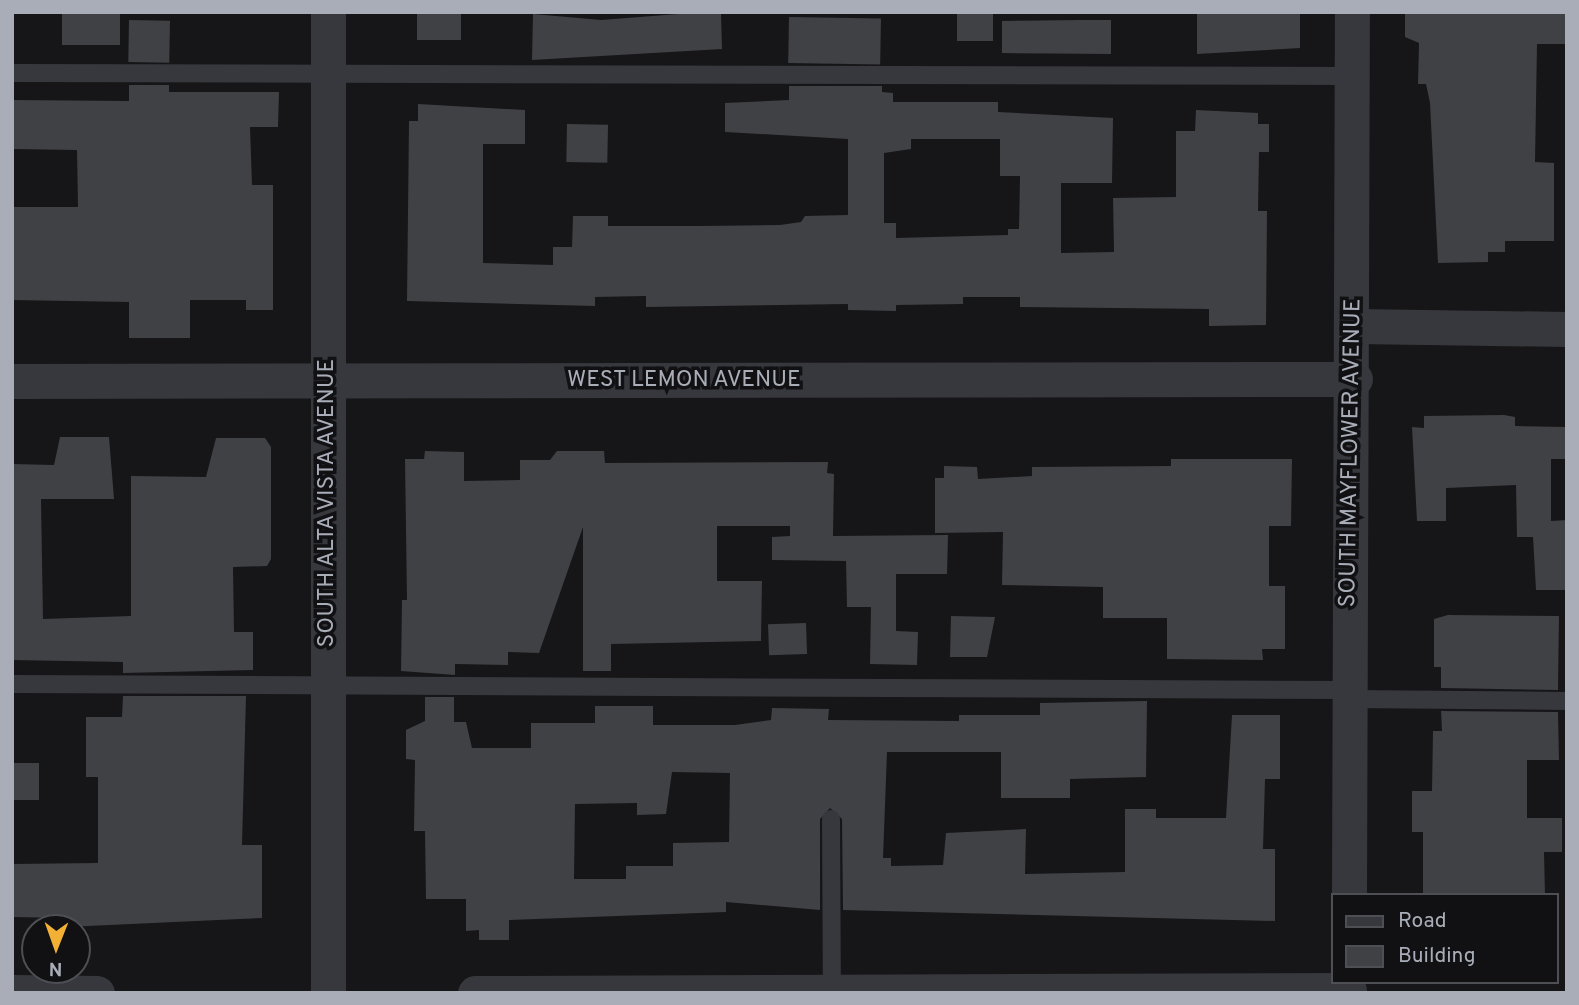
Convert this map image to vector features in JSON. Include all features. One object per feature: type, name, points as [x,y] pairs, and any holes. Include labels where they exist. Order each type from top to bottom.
[{"type":"street","name":"SOUTH ALTA VISTA AVENUE","points":[[328,12],[328,993]]},
{"type":"street","name":"SOUTH MAYFLOWER AVENUE","points":[[1349,893],[1355,379],[1350,76],[1352,12]]},
{"type":"street","points":[[1355,326],[1567,329]]},
{"type":"street","name":"WEST LEMON AVENUE","points":[[12,381],[1355,379]]},
{"type":"street","points":[[475,993],[832,989],[1349,989]]},
{"type":"street","points":[[12,992],[97,993]]},
{"type":"lane","points":[[12,73],[1350,76]]},
{"type":"lane","points":[[12,684],[1350,694],[1567,701]]},
{"type":"lane","points":[[831,819],[832,989]]},
{"type":"building","points":[[62,12],[120,12],[120,45],[62,45]]},
{"type":"building","points":[[417,12],[461,12],[461,40],[417,40]]},
{"type":"building","points":[[957,12],[993,12],[993,41],[957,41]]},
{"type":"building","points":[[1197,12],[1300,12],[1300,48],[1197,54]]},
{"type":"building","points":[[1405,12],[1567,12],[1567,44],[1537,44],[1535,162],[1554,163],[1554,241],[1505,241],[1505,252],[1488,252],[1488,262],[1438,263],[1430,103],[1426,84],[1418,84],[1419,43],[1405,37]]},
{"type":"building","points":[[721,13],[722,49],[532,60],[533,14],[601,20]]},
{"type":"building","points":[[789,17],[881,19],[880,65],[788,63]]},
{"type":"building","points":[[129,20],[170,21],[169,63],[128,62]]},
{"type":"building","points":[[1111,20],[1111,54],[1002,53],[1002,21]]},
{"type":"building","points":[[129,85],[169,85],[169,92],[279,92],[278,127],[250,127],[252,185],[273,185],[273,310],[246,310],[246,300],[190,300],[190,338],[129,338],[129,302],[12,300],[12,207],[78,207],[77,150],[12,149],[12,100],[129,101]]},
{"type":"building","points":[[789,86],[882,86],[882,92],[893,93],[893,102],[998,102],[998,112],[1113,118],[1112,183],[1061,183],[1061,253],[1114,252],[1113,198],[1176,197],[1176,131],[1195,131],[1196,110],[1258,113],[1258,124],[1269,124],[1269,152],[1259,152],[1258,211],[1267,211],[1266,325],[1209,326],[1209,309],[1020,307],[1020,297],[963,297],[963,304],[896,305],[896,311],[848,310],[848,304],[646,307],[646,296],[595,297],[595,306],[407,301],[409,121],[418,121],[418,104],[525,110],[525,144],[483,144],[483,263],[553,265],[553,247],[572,247],[573,216],[608,216],[608,226],[700,226],[780,225],[801,222],[805,216],[848,215],[848,139],[725,132],[725,103],[789,100]],"holes":[[[911,139],[1000,139],[1000,176],[1020,176],[1019,229],[1008,229],[1008,235],[896,238],[896,223],[884,223],[884,153],[911,149]]]},
{"type":"building","points":[[567,124],[608,125],[607,163],[566,162]]},
{"type":"building","points":[[1424,416],[1515,417],[1515,426],[1567,427],[1567,459],[1551,459],[1551,521],[1567,520],[1567,590],[1536,590],[1533,537],[1517,537],[1516,485],[1446,488],[1446,521],[1417,521],[1412,427],[1424,428]]},
{"type":"building","points":[[60,437],[109,437],[114,499],[41,499],[43,619],[131,616],[131,476],[206,477],[216,438],[265,438],[271,447],[271,559],[267,566],[233,567],[234,632],[253,632],[253,670],[123,673],[123,662],[12,660],[12,464],[54,465]]},
{"type":"building","points":[[425,451],[464,452],[464,481],[520,480],[520,460],[550,460],[557,451],[604,451],[605,463],[828,462],[827,473],[834,474],[833,536],[948,535],[947,574],[896,574],[896,631],[918,632],[917,665],[870,664],[871,607],[847,607],[846,561],[772,560],[772,537],[790,536],[790,526],[717,526],[717,581],[762,581],[761,641],[611,644],[611,671],[583,671],[583,527],[539,653],[508,652],[508,665],[455,664],[455,675],[401,671],[402,600],[407,600],[405,459],[424,459]]},
{"type":"building","points":[[1171,459],[1292,459],[1291,526],[1269,526],[1269,586],[1285,586],[1285,649],[1262,649],[1263,660],[1167,659],[1167,618],[1103,618],[1103,587],[1002,585],[1003,532],[935,533],[935,478],[944,478],[944,466],[977,467],[978,479],[1032,476],[1032,467],[1171,466]]},
{"type":"building","points":[[1448,615],[1559,616],[1558,690],[1441,688],[1441,667],[1434,667],[1434,619]]},
{"type":"building","points":[[951,616],[995,617],[987,657],[950,657]]},
{"type":"building","points":[[806,623],[807,654],[769,655],[768,624]]},
{"type":"building","points":[[123,696],[246,696],[242,845],[262,845],[262,918],[91,926],[91,914],[21,914],[21,917],[12,917],[12,864],[98,863],[98,777],[86,777],[86,717],[122,717]]},
{"type":"building","points":[[425,697],[454,697],[454,722],[466,722],[472,748],[531,748],[531,723],[595,723],[595,706],[653,706],[653,725],[735,725],[771,720],[772,708],[829,709],[828,720],[959,721],[959,715],[1040,715],[1040,703],[1147,701],[1146,777],[1070,779],[1070,798],[1001,798],[1001,752],[887,752],[883,858],[891,858],[891,866],[943,865],[946,833],[1026,829],[1025,874],[1125,872],[1125,809],[1156,809],[1156,818],[1226,818],[1232,715],[1280,715],[1280,779],[1265,779],[1263,849],[1275,849],[1275,921],[843,910],[842,819],[830,808],[820,819],[820,910],[726,902],[726,912],[509,920],[509,940],[479,940],[479,930],[466,931],[466,899],[426,899],[425,831],[414,831],[415,760],[406,759],[406,730],[425,721]],"holes":[[[672,772],[730,773],[729,842],[673,843],[673,866],[626,866],[626,879],[574,879],[575,804],[637,803],[637,815],[666,814]]]},
{"type":"building","points":[[1441,711],[1558,712],[1559,760],[1527,760],[1527,818],[1562,818],[1562,852],[1544,852],[1545,893],[1423,893],[1423,832],[1412,832],[1412,791],[1432,791],[1433,731],[1442,731]]},
{"type":"building","points":[[12,763],[39,763],[39,800],[12,800]]}]
